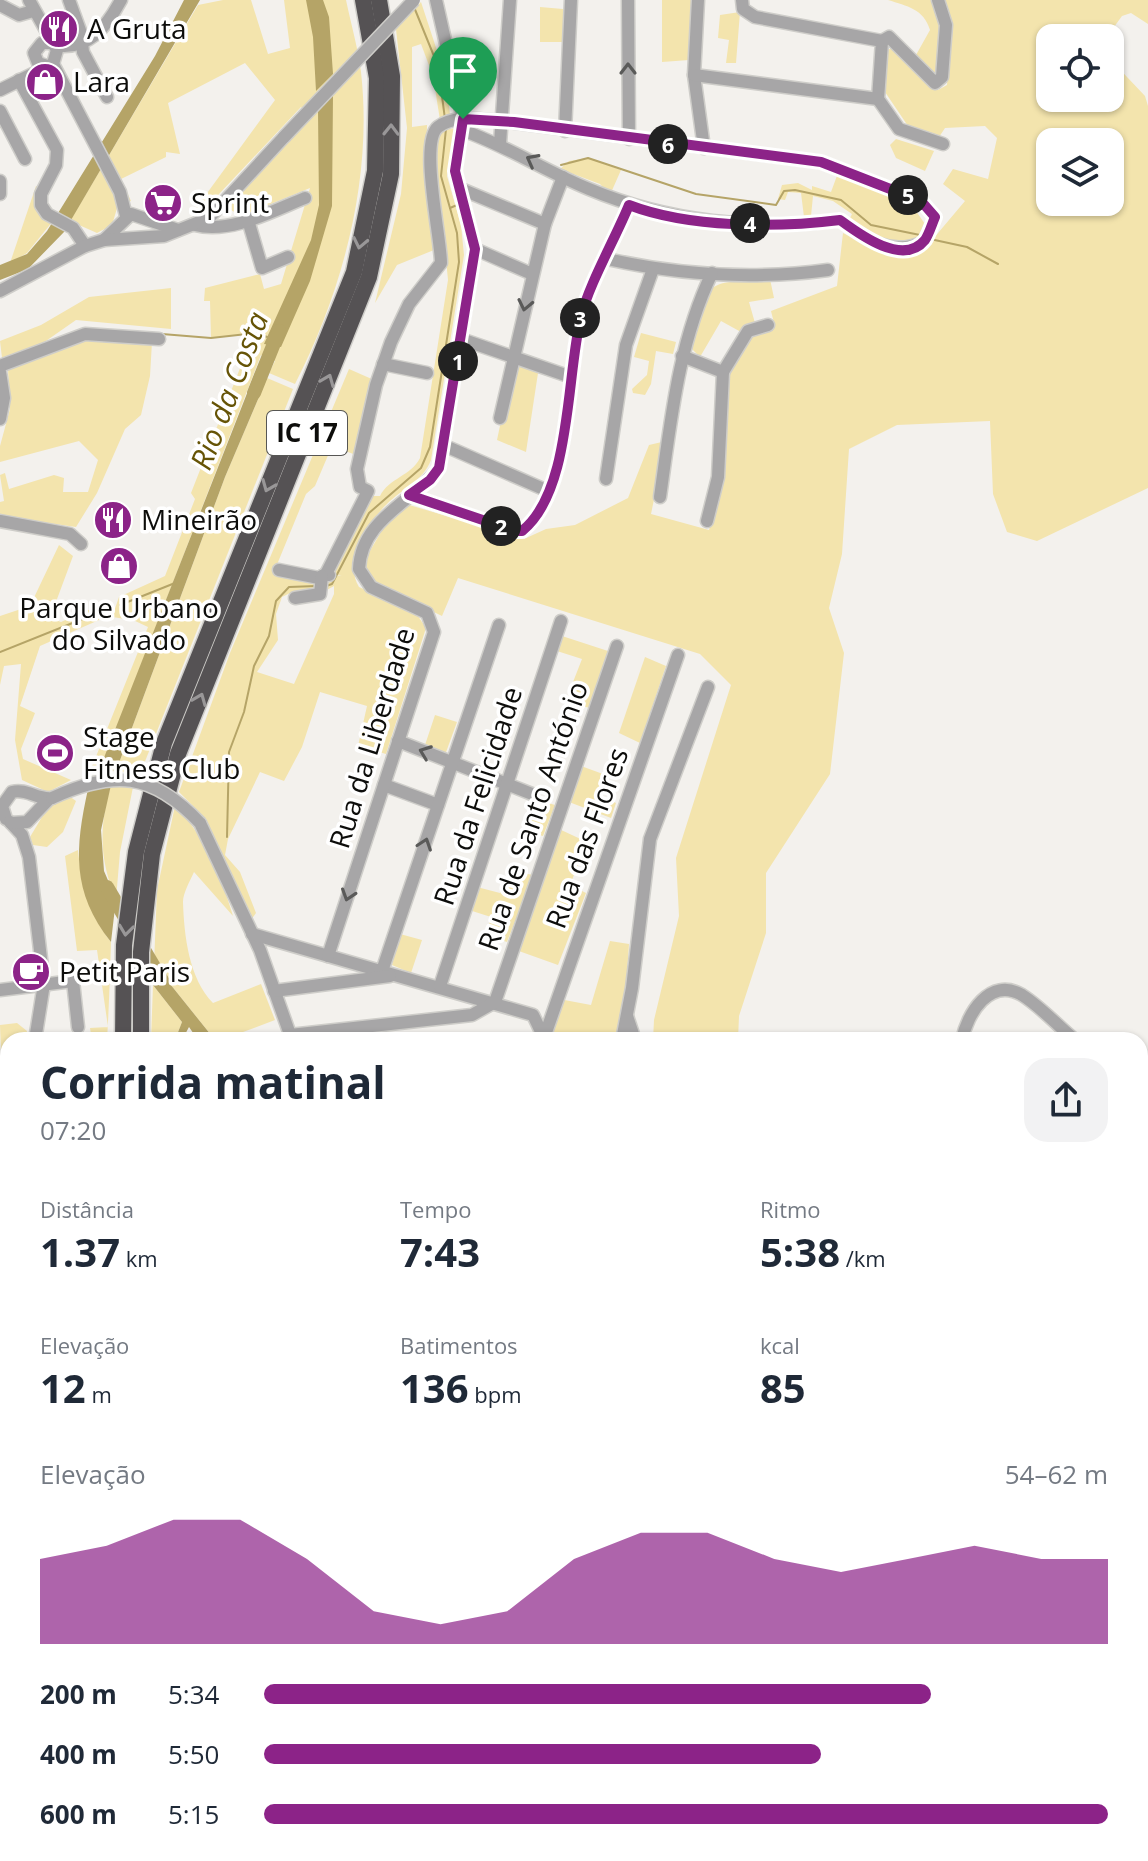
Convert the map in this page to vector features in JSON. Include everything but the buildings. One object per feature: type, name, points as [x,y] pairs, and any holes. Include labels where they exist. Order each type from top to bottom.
[{"type":"highway","name":"IC 17","points":[[123,1032],[124,945],[164,743],[354,272],[375,171],[377,78],[363,0]]},
{"type":"highway","name":"IC 17","points":[[141,1032],[144,853],[178,754],[369,277],[391,174],[392,76],[379,0]]},
{"type":"highway","points":[[0,1538],[0,1584]]},
{"type":"street","points":[[69,0],[75,11],[82,44],[107,97]]},
{"type":"street","points":[[0,291],[85,246],[104,240],[138,238],[180,230],[219,210],[414,0]]},
{"type":"street","points":[[409,495],[430,480],[439,468],[475,249],[455,171],[454,124],[436,0]]},
{"type":"street","points":[[500,144],[510,0]]},
{"type":"street","points":[[565,131],[571,0]]},
{"type":"street","points":[[628,0],[629,139]]},
{"type":"street","points":[[698,0],[694,75],[704,148]]},
{"type":"street","points":[[742,0],[743,9],[755,17],[882,41],[889,37],[935,83],[942,77],[946,25],[938,0]]},
{"type":"street","points":[[19,80],[42,43],[82,44],[101,30],[115,4]]},
{"type":"street","points":[[0,5],[19,15],[34,11]]},
{"type":"street","points":[[0,90],[50,65],[58,53],[34,11]]},
{"type":"street","points":[[34,11],[34,52],[38,63],[50,65]]},
{"type":"street","points":[[882,41],[878,99],[899,129],[943,144]]},
{"type":"street","points":[[50,65],[132,219],[147,228],[138,238]]},
{"type":"street","points":[[694,75],[878,99]]},
{"type":"street","points":[[19,80],[57,150],[56,165],[40,200],[43,210],[73,228],[85,246]]},
{"type":"street","points":[[0,111],[25,159]]},
{"type":"street","points":[[504,121],[840,167],[921,201],[935,217],[924,242],[906,250],[869,241],[840,220],[805,224],[729,223],[644,211],[563,177],[454,124],[504,121]]},
{"type":"street","points":[[295,598],[317,596],[368,491],[360,487],[357,469],[383,364],[409,304],[441,263],[429,172],[454,124]]},
{"type":"street","points":[[500,418],[545,224],[563,177]]},
{"type":"street","points":[[0,181],[0,194]]},
{"type":"street","points":[[461,189],[545,224]]},
{"type":"street","points":[[195,225],[209,228],[248,220],[305,198]]},
{"type":"street","points":[[409,495],[522,531],[531,524],[548,491],[562,447],[581,315],[629,205]]},
{"type":"street","points":[[132,219],[124,235],[138,238]]},
{"type":"street","points":[[104,240],[132,219],[180,230]]},
{"type":"street","points":[[248,220],[262,268],[288,257]]},
{"type":"street","points":[[475,249],[532,274]]},
{"type":"street","points":[[607,259],[653,269],[774,277],[828,270]]},
{"type":"street","points":[[606,479],[626,345],[653,269]]},
{"type":"street","points":[[660,497],[682,356],[691,320],[712,273]]},
{"type":"street","points":[[707,521],[718,477],[723,372],[748,331],[768,325]]},
{"type":"street","points":[[0,366],[85,334],[159,339]]},
{"type":"street","points":[[461,339],[571,377]]},
{"type":"street","points":[[682,356],[723,372]]},
{"type":"street","points":[[383,364],[427,373]]},
{"type":"street","points":[[0,372],[4,398],[0,419]]},
{"type":"street","points":[[443,445],[548,491]]},
{"type":"street","name":"Rua da Liberdade","points":[[328,956],[434,637],[434,625],[423,611],[367,585],[359,573],[359,563],[385,515],[409,495]]},
{"type":"street","points":[[0,521],[70,534],[81,544]]},
{"type":"street","points":[[279,570],[324,580]]},
{"type":"street","name":"Rua da Felicidade","points":[[440,986],[561,621]]},
{"type":"street","points":[[382,971],[499,625]]},
{"type":"street","name":"Rua de Santo António","points":[[495,1002],[617,646]]},
{"type":"street","name":"Rua das Flores","points":[[546,1032],[678,655]]},
{"type":"street","points":[[623,1032],[650,839],[708,687]]},
{"type":"street","points":[[398,741],[532,794]]},
{"type":"street","points":[[5,819],[23,824],[50,799],[98,780],[134,781],[171,796],[200,823],[252,934],[289,1032]]},
{"type":"street","points":[[384,785],[438,805]]},
{"type":"street","points":[[24,841],[5,819],[3,801],[16,791],[50,799]]},
{"type":"street","points":[[29,793],[36,804],[24,841],[44,984],[36,1032]]},
{"type":"street","points":[[252,934],[495,1002],[533,1015],[541,1032]]},
{"type":"street","points":[[274,991],[398,975]]},
{"type":"street","points":[[0,990],[73,981],[78,1027]]},
{"type":"street","points":[[964,1032],[971,1010],[986,997],[1004,991],[1020,994],[1065,1032]]},
{"type":"street","points":[[338,1032],[472,1015],[495,1002]]},
{"type":"street","points":[[626,1015],[632,1032]]},
{"type":"shaded area","points":[[184,0],[200,0],[64,232],[28,269],[0,280],[0,265],[27,254],[47,231],[155,56]]},
{"type":"shaded area","points":[[223,0],[251,0],[268,54],[290,48],[284,0],[346,0],[360,63],[364,112],[358,193],[340,272],[312,348],[295,384],[269,373],[275,361],[261,355],[105,758],[98,773],[89,774],[148,627],[133,620],[112,617],[119,597],[165,576],[195,499],[191,493],[246,353],[253,352],[261,333],[211,338],[210,301],[204,301],[205,288],[260,274],[264,289],[281,284],[310,188],[241,216],[231,210],[229,204],[311,118],[301,107],[203,211],[194,211],[275,100],[245,63],[168,103],[180,154],[166,152],[166,157],[121,179],[131,201],[118,205],[112,225],[97,233],[70,221],[198,5]]},
{"type":"shaded area","points":[[306,0],[323,0],[329,17],[333,74],[316,91],[313,37]]},
{"type":"shaded area","points":[[662,0],[696,0],[689,60],[662,62]]},
{"type":"shaded area","points":[[888,0],[933,0],[941,15],[938,70],[931,76],[916,55],[930,30],[924,17],[914,9]]},
{"type":"shaded area","points":[[943,0],[1148,0],[1148,24],[1131,13],[1122,16],[1116,24],[1036,24],[1036,112],[1124,112],[1124,74],[1145,96],[1148,106],[1148,488],[1037,541],[1007,532],[993,494],[990,421],[897,425],[849,449],[842,554],[829,608],[844,653],[830,774],[766,873],[766,933],[739,1016],[738,1032],[653,1032],[679,916],[676,858],[731,685],[700,654],[458,578],[442,616],[370,581],[364,561],[391,515],[406,504],[524,539],[546,529],[575,525],[628,498],[649,445],[666,441],[651,514],[709,530],[723,472],[728,373],[751,333],[775,327],[771,311],[837,286],[843,233],[863,243],[914,256],[922,252],[965,201],[943,184],[953,169],[988,179],[997,138],[985,126],[945,128],[939,137],[910,129],[885,92],[885,50],[894,48],[938,90],[947,85],[950,33]]},
{"type":"shaded area","points":[[421,2],[446,78],[450,115],[440,120],[433,76],[421,44],[412,47],[412,127],[427,125],[426,176],[434,250],[397,265],[375,303],[401,194],[407,128],[396,29]]},
{"type":"shaded area","points":[[540,7],[563,9],[563,42],[540,42]]},
{"type":"shaded area","points":[[740,12],[736,63],[726,63],[729,40],[718,38],[720,15]]},
{"type":"shaded area","points":[[333,95],[332,206],[310,281],[281,347],[264,344],[311,240],[319,205],[318,111]]},
{"type":"shaded area","points":[[455,128],[447,176],[461,225],[464,255],[431,460],[418,479],[387,504],[372,521],[360,543],[354,566],[359,587],[416,613],[426,628],[386,754],[358,746],[367,706],[320,692],[302,747],[284,781],[260,772],[228,839],[225,855],[240,872],[256,913],[251,920],[206,819],[179,792],[230,653],[349,369],[374,380],[356,455],[332,446],[315,486],[306,494],[276,567],[319,581],[318,591],[290,593],[282,597],[276,614],[278,640],[257,672],[294,684],[334,594],[334,586],[323,592],[329,575],[342,576],[329,573],[372,496],[380,496],[420,458],[448,280],[443,229],[432,173],[440,131]]},
{"type":"shaded area","points":[[896,139],[934,151],[925,171],[896,158],[890,145]]},
{"type":"shaded area","points":[[588,158],[621,170],[610,195],[600,184],[560,169],[569,161]]},
{"type":"shaded area","points":[[838,173],[911,204],[925,224],[921,238],[913,244],[871,237],[848,222],[852,214],[833,201],[813,196],[811,216],[804,217],[801,193],[788,192],[785,200],[778,199],[782,185],[798,183],[812,190],[812,186],[831,192]]},
{"type":"shaded area","points":[[36,186],[41,187],[53,221],[27,253],[10,263]]},
{"type":"shaded area","points":[[770,279],[774,298],[749,302],[755,323],[741,332],[721,321],[700,357],[688,345],[711,289],[731,282]]},
{"type":"shaded area","points":[[171,288],[171,329],[76,320],[33,350],[2,358],[0,341],[41,325],[89,297]]},
{"type":"shaded area","points":[[641,333],[676,342],[673,354],[656,351],[651,384],[645,395],[633,393],[632,389],[647,375],[649,361],[634,357]]},
{"type":"shaded area","points":[[75,339],[152,342],[150,376],[141,415],[125,429],[97,493],[76,527],[0,516],[0,502],[4,501],[0,475],[5,473],[9,489],[54,475],[64,478],[63,492],[88,492],[98,460],[79,441],[0,462],[0,446],[10,409],[8,369]]},
{"type":"shaded area","points":[[513,364],[538,373],[526,452],[497,440]]},
{"type":"shaded area","points":[[255,373],[267,378],[225,477],[116,771],[98,773]]},
{"type":"shaded area","points":[[267,378],[293,389],[140,774],[116,771],[225,477]]},
{"type":"shaded area","points":[[59,545],[73,556],[50,618],[61,622],[107,602],[99,620],[40,646],[20,706],[35,713],[21,749],[23,759],[71,780],[48,792],[22,780],[15,740],[21,664],[4,666],[0,685],[0,616],[30,606]]},
{"type":"shaded area","points":[[562,636],[608,651],[589,708],[566,700],[582,659],[557,651]]},
{"type":"shaded area","points":[[645,657],[666,666],[640,743],[619,733]]},
{"type":"shaded area","points":[[435,715],[457,722],[445,755],[425,745]]},
{"type":"shaded area","points":[[581,766],[603,774],[597,793],[616,803],[611,818],[569,802]]},
{"type":"shaded area","points":[[111,785],[133,787],[120,852],[116,899],[106,870],[103,842],[104,814]]},
{"type":"shaded area","points":[[111,785],[101,830],[104,871],[116,899],[111,942],[89,905],[83,887],[79,850],[88,789]]},
{"type":"shaded area","points":[[69,796],[76,801],[63,832],[47,847],[33,845],[30,837],[48,807]]},
{"type":"shaded area","points":[[535,799],[555,805],[543,836],[523,831]]},
{"type":"shaded area","points":[[175,806],[195,830],[211,857],[233,916],[194,872],[183,902],[187,942],[198,982],[213,1003],[261,984],[275,1020],[243,1032],[209,1032],[154,964],[157,890]]},
{"type":"shaded area","points":[[559,829],[587,842],[570,885],[586,893],[558,965],[516,950]]},
{"type":"shaded area","points":[[78,850],[87,899],[111,942],[108,1026],[97,950],[77,951],[65,856]]},
{"type":"shaded area","points":[[508,870],[533,875],[507,942],[486,935],[491,917],[469,910],[477,887],[500,893]]},
{"type":"shaded area","points":[[400,934],[422,940],[411,973],[392,965]]},
{"type":"shaded area","points":[[610,941],[629,944],[625,1001],[617,1032],[551,1032],[559,999],[591,1005]]},
{"type":"shaded area","points":[[154,964],[209,1032],[192,1032],[189,1027],[186,1032],[178,1032],[182,1022],[153,985]]},
{"type":"shaded area","points":[[153,985],[182,1022],[178,1032],[151,1032]]},
{"type":"shaded area","points":[[17,1023],[27,1032],[0,1032],[0,1025]]},
{"type":"shaded area","points":[[108,1027],[108,1032],[91,1032],[90,1028]]},
{"type":"waterway","points":[[414,7],[438,66],[445,119]]},
{"type":"waterway","points":[[326,586],[332,584],[369,513],[421,468],[430,447],[459,262],[457,233],[441,176],[446,129]]},
{"type":"waterway","points":[[561,165],[588,158],[696,194],[776,205],[784,191],[795,190],[841,200],[871,225],[920,235]]},
{"type":"waterway","points":[[450,208],[457,205]]},
{"type":"waterway","points":[[930,239],[967,247],[998,264]]},
{"type":"waterway","points":[[94,329],[135,332]]},
{"type":"waterway","name":"Rio da Costa","points":[[254,393],[279,331]]},
{"type":"waterway","points":[[162,334],[211,338],[256,333],[270,338]]},
{"type":"waterway","points":[[120,605],[175,583]]},
{"type":"waterway","points":[[227,837],[229,752],[244,712],[254,666],[269,636],[276,601],[289,587],[316,586]]},
{"type":"waterway","points":[[0,652],[100,612]]},
{"type":"waterway","name":"Rio da Costa","points":[[107,887],[163,982]]},
{"type":"place","name":"A Gruta","points":[[59,29]]},
{"type":"place","name":"Lara","points":[[45,82]]},
{"type":"place","name":"Sprint","points":[[163,203]]},
{"type":"place","name":"Mineirão","points":[[113,520]]},
{"type":"place","name":"Parque Urbano do Silvado","points":[[119,566]]},
{"type":"place","name":"Stage Fitness Club","points":[[55,753]]},
{"type":"place","name":"Petit Paris","points":[[31,972]]},
{"type":"route","points":[[463,119],[514,122],[821,162],[921,201],[935,217],[924,242],[906,250],[869,241],[840,220],[805,224],[729,223],[644,211],[629,205],[581,315],[557,469],[531,524],[522,531],[515,531],[409,495],[430,480],[439,468],[475,249],[455,171],[463,119]]}]
